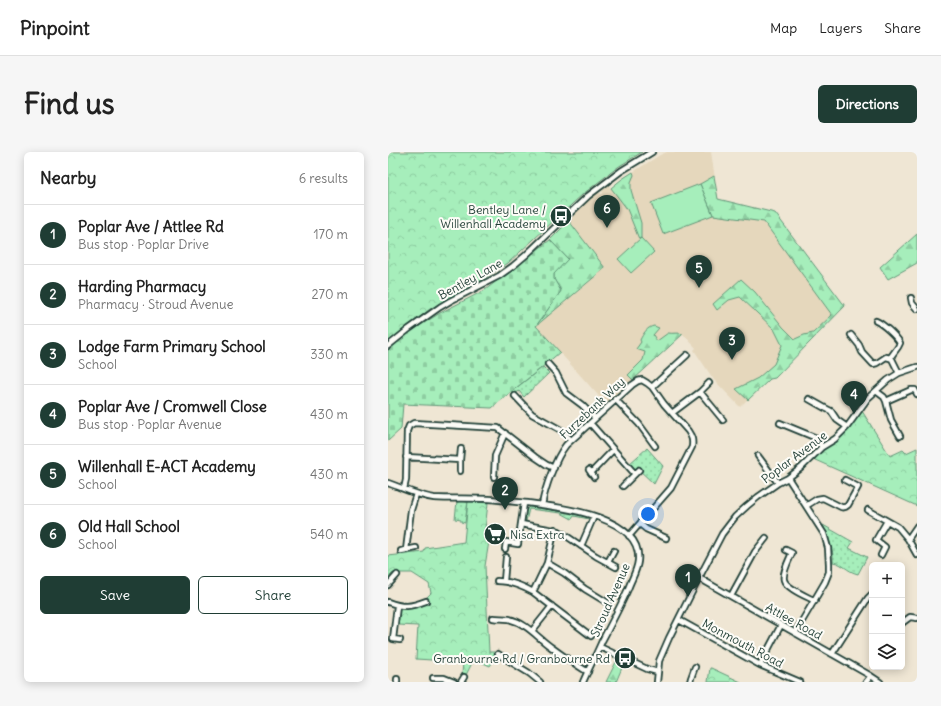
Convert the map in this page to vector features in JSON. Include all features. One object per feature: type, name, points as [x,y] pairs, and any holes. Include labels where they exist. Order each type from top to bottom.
[{"type":"street","name":"Bentley Lane","points":[[388,346],[409,328],[440,307],[499,276],[513,266],[588,196],[621,171],[652,152]]},
{"type":"street","points":[[911,298],[912,303],[917,309]]},
{"type":"street","points":[[876,321],[893,334],[900,343],[890,358]]},
{"type":"street","points":[[851,335],[859,345],[862,352],[873,364],[886,357],[890,358]]},
{"type":"street","points":[[629,536],[671,488],[692,447],[692,436],[664,404],[652,387],[686,355]]},
{"type":"street","points":[[890,358],[892,359],[899,373]]},
{"type":"street","points":[[548,364],[556,373],[566,393],[582,405],[595,418]]},
{"type":"street","name":"Poplar Avenue","points":[[657,682],[662,655],[669,638],[698,578],[722,534],[735,517],[747,506],[801,468],[822,447],[835,439],[847,427],[868,398],[888,380],[899,373],[917,367]]},
{"type":"street","name":"Furzebank Way","points":[[542,505],[554,468],[566,445],[632,385],[642,380],[652,387]]},
{"type":"street","points":[[672,413],[700,392],[706,384]]},
{"type":"street","points":[[886,401],[910,390],[915,390],[917,394]]},
{"type":"street","points":[[876,391],[884,397],[891,420],[900,436]]},
{"type":"street","points":[[700,392],[718,410],[723,420]]},
{"type":"street","points":[[515,396],[532,414],[561,430],[571,440]]},
{"type":"street","points":[[809,399],[831,411],[835,417],[847,427]]},
{"type":"street","points":[[615,400],[639,424],[655,446]]},
{"type":"street","points":[[590,422],[613,450],[637,472],[623,486]]},
{"type":"street","points":[[780,422],[814,437],[822,447]]},
{"type":"street","points":[[404,489],[406,480],[408,428],[414,423],[495,427],[500,429],[547,465],[554,468]]},
{"type":"street","points":[[494,476],[495,456],[505,433]]},
{"type":"street","points":[[460,472],[459,460],[461,449]]},
{"type":"street","points":[[592,473],[613,450]]},
{"type":"street","points":[[758,456],[778,483]]},
{"type":"street","points":[[406,457],[459,460]]},
{"type":"street","points":[[788,478],[824,534],[830,564],[825,582],[796,633]]},
{"type":"street","points":[[806,506],[817,499],[823,498],[843,508],[846,507],[858,487],[845,480]]},
{"type":"street","name":"Stroud Avenue","points":[[388,483],[416,494],[433,498],[490,499],[567,508],[594,516],[616,525],[634,541],[638,552],[637,565],[621,606],[583,682]]},
{"type":"street","points":[[416,494],[410,510],[403,550],[416,548]]},
{"type":"street","points":[[505,549],[506,542],[518,544],[524,503]]},
{"type":"street","points":[[868,510],[898,527],[908,539],[917,554]]},
{"type":"street","points":[[581,546],[594,516]]},
{"type":"street","points":[[881,555],[885,547],[876,540],[887,521]]},
{"type":"street","points":[[521,524],[555,530],[566,535],[596,556],[616,567]]},
{"type":"street","points":[[640,524],[646,529],[665,536]]},
{"type":"street","points":[[908,539],[917,526]]},
{"type":"street","points":[[533,592],[547,563],[555,530]]},
{"type":"street","points":[[730,596],[755,552],[766,538]]},
{"type":"street","points":[[786,550],[792,554],[784,576],[785,583],[789,587],[815,600]]},
{"type":"street","points":[[608,562],[614,551]]},
{"type":"street","points":[[504,581],[506,557]]},
{"type":"street","points":[[547,563],[608,603]]},
{"type":"street","points":[[388,585],[397,575]]},
{"type":"street","name":"Attlee Road","points":[[698,578],[880,682]]},
{"type":"street","points":[[497,580],[524,587],[533,592],[591,636]]},
{"type":"street","points":[[602,599],[604,594]]},
{"type":"street","points":[[832,654],[869,597]]},
{"type":"street","points":[[388,602],[397,606],[413,606],[426,601]]},
{"type":"street","points":[[397,606],[393,639],[400,640]]},
{"type":"street","points":[[532,632],[552,606]]},
{"type":"street","points":[[905,620],[910,616],[917,618]]},
{"type":"street","points":[[496,617],[519,623],[588,672]]},
{"type":"street","name":"Monmouth Road","points":[[678,620],[760,665],[800,682]]},
{"type":"street","points":[[760,665],[781,626]]},
{"type":"street","points":[[586,632],[589,627]]},
{"type":"street","points":[[600,647],[647,669],[658,672]]},
{"type":"street","points":[[502,655],[540,682]]},
{"type":"street","points":[[690,682],[696,667]]},
{"type":"street","points":[[461,682],[464,676]]},
{"type":"street","points":[[866,682],[871,676]]},
{"type":"street","points":[[433,678],[444,678],[454,682]]},
{"type":"shaded area","points":[[667,152],[711,152],[718,199],[766,218],[832,315],[740,407],[714,380],[694,350],[696,348],[683,334],[606,404],[536,326],[605,268],[569,221],[571,216],[572,217],[594,194],[602,194],[602,191],[608,185],[611,188],[622,179]]},
{"type":"green space","points":[[388,152],[642,152],[618,167],[583,194],[508,263],[482,280],[430,309],[388,342]]},
{"type":"green space","points":[[633,172],[634,175],[631,182],[631,190],[641,223],[641,238],[639,239],[627,209],[611,188]]},
{"type":"green space","points":[[714,176],[718,199],[775,213],[845,306],[775,378],[770,379],[748,400],[736,389],[758,378],[774,364],[782,345],[774,329],[740,297],[729,300],[717,310],[713,304],[741,279],[755,292],[783,327],[795,339],[813,333],[832,315],[764,222],[713,215],[700,184]]},
{"type":"green space","points":[[700,184],[713,215],[663,234],[651,203]]},
{"type":"green space","points":[[569,221],[605,268],[536,326],[561,291],[554,279],[554,273],[568,259],[550,240]]},
{"type":"green space","points":[[917,234],[917,263],[888,279],[880,267]]},
{"type":"green space","points":[[641,238],[654,252],[631,273],[618,259]]},
{"type":"green space","points":[[550,240],[568,259],[554,274],[554,279],[561,291],[536,326],[560,352],[492,408],[403,404],[401,429],[388,441],[388,349],[397,340],[440,313],[485,290]]},
{"type":"green space","points":[[654,326],[659,328],[653,335],[657,341],[668,333],[683,334],[633,380],[628,375],[643,360],[645,352],[636,349],[641,342],[640,340],[642,335],[649,328]]},
{"type":"green space","points":[[543,367],[549,373],[524,397],[519,391],[514,395],[511,392]]},
{"type":"green space","points":[[862,411],[890,456],[903,450],[906,453],[917,448],[917,506],[813,459],[816,454],[850,426]]},
{"type":"green space","points":[[647,448],[663,466],[654,484],[637,468],[635,470],[629,464]]},
{"type":"green space","points":[[457,501],[468,501],[465,523],[461,522],[461,520],[455,519]]},
{"type":"green space","points":[[468,501],[488,503],[485,529],[491,529],[485,566],[489,652],[498,652],[490,666],[474,659],[465,677],[462,674],[463,662],[416,659],[418,626],[398,625],[400,608],[415,607],[429,603],[426,598],[431,593],[429,584],[412,573],[393,573],[390,576],[391,579],[388,583],[388,556],[424,552],[425,548],[464,542]]},
{"type":"green space","points":[[529,507],[559,511],[587,517],[589,519],[574,516],[572,519],[561,513],[529,509],[526,521],[525,514]]},
{"type":"green space","points":[[823,525],[853,542],[849,548],[867,557],[858,574],[840,564],[833,562],[832,548]]},
{"type":"green space","points":[[617,660],[624,663],[616,682],[606,682]]},
{"type":"green space","points":[[711,668],[741,682],[708,682]]},
{"type":"place","name":"Bentley Lane / Willenhall Academy","points":[[561,216]]},
{"type":"place","name":"Old Hall School","points":[[607,228]]},
{"type":"place","name":"Willenhall E-ACT Academy","points":[[699,288]]},
{"type":"place","name":"Lodge Farm Primary School","points":[[732,360]]},
{"type":"place","name":"Poplar Ave / Cromwell Close","points":[[854,414]]},
{"type":"place","name":"Harding Pharmacy","points":[[505,510]]},
{"type":"place","name":"Nisa Extra","points":[[495,534]]},
{"type":"place","name":"Poplar Ave / Attlee Rd","points":[[688,597]]},
{"type":"place","name":"Granbourne Rd / Granbourne Rd","points":[[625,658]]}]
